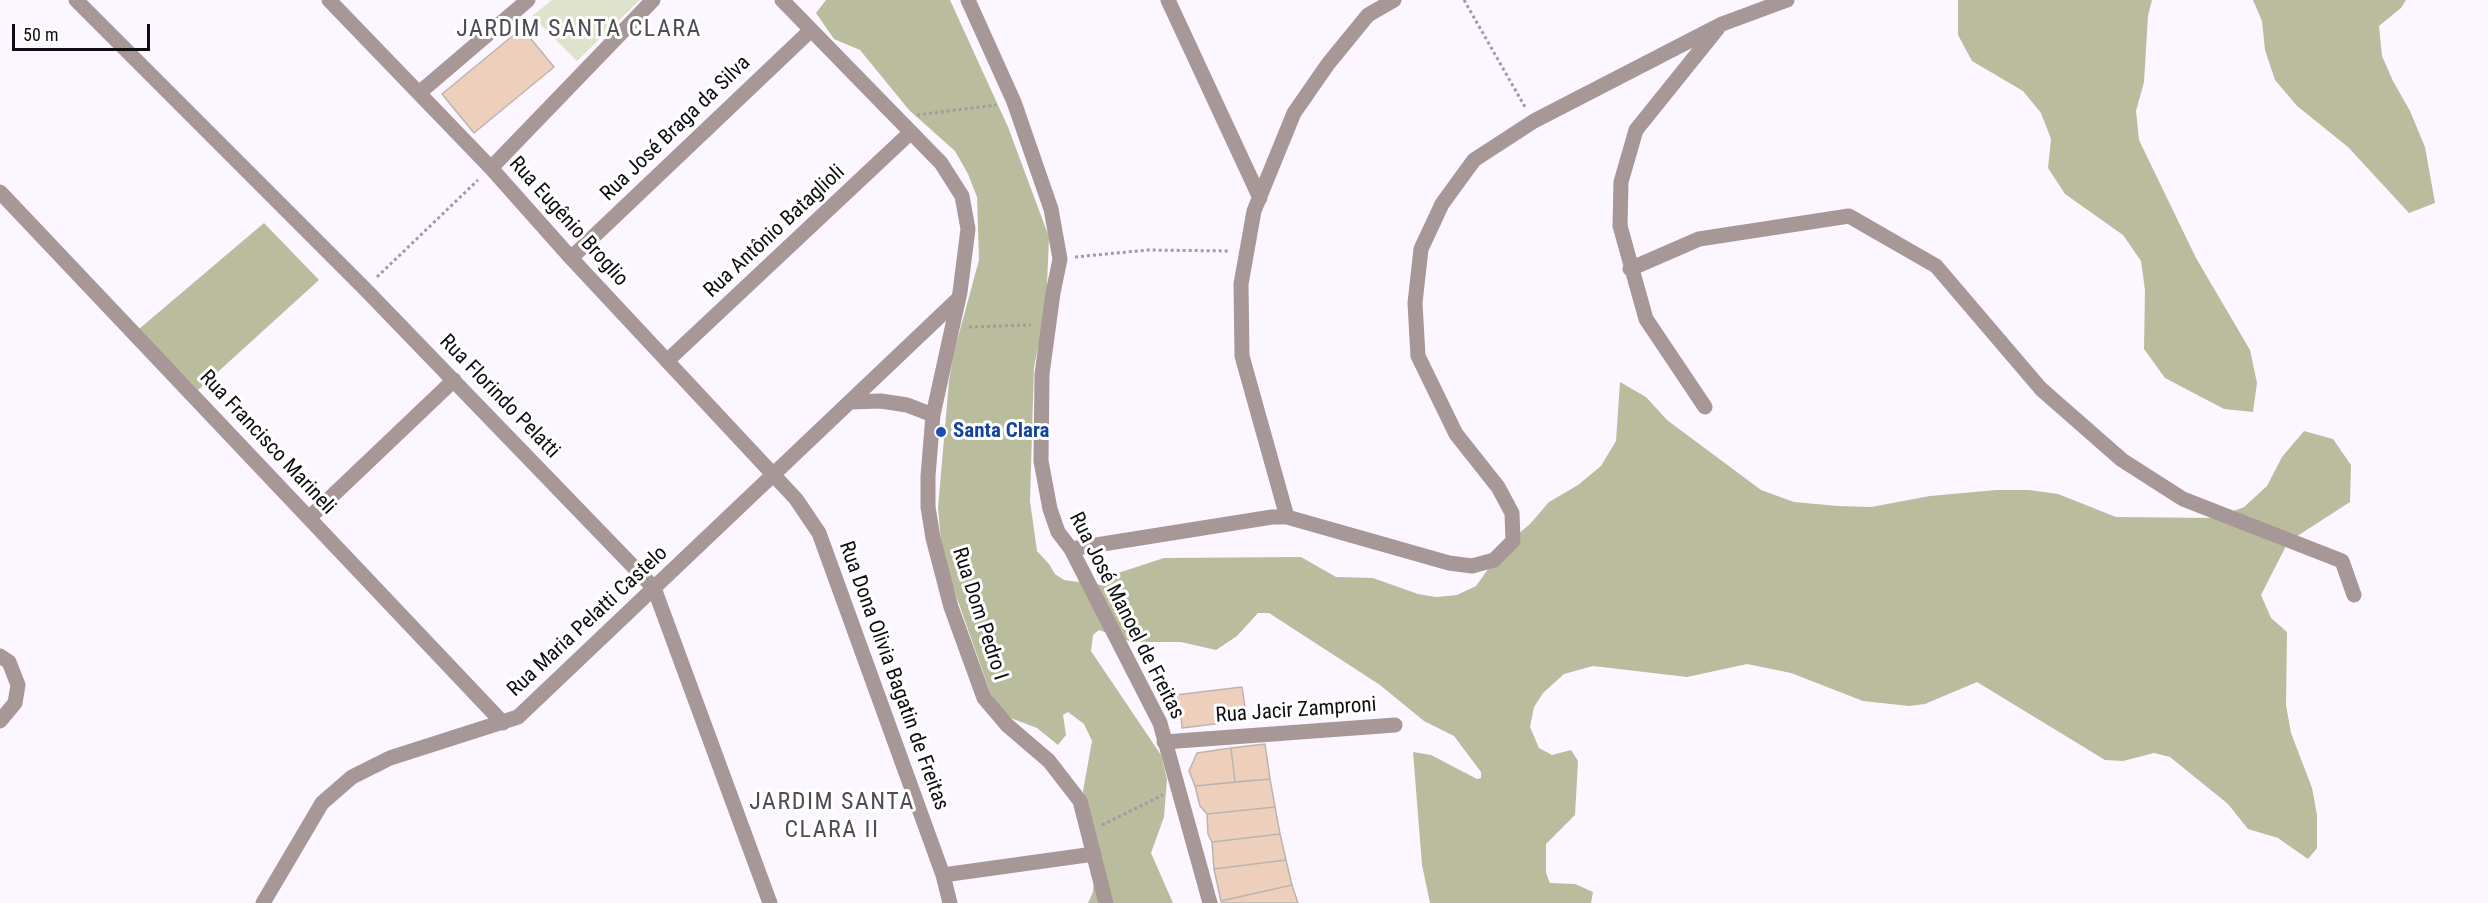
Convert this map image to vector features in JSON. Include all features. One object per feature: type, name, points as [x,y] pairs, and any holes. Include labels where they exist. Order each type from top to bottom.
[{"type":"street","name":"Rua Florindo Pelatti","points":[[76,0],[365,289],[654,588],[770,903]]},
{"type":"street","name":"Rua Eugênio Broglio","points":[[329,0],[490,168],[773,475]]},
{"type":"street","points":[[419,93],[528,0]]},
{"type":"street","points":[[490,168],[652,0]]},
{"type":"street","name":"Rua Dom Pedro I","points":[[782,0],[941,163],[962,196],[968,229],[958,299],[933,415],[928,476],[928,507],[933,538],[951,607],[984,698],[1007,725],[1049,761],[1080,801],[1106,903]]},
{"type":"street","name":"Rua José Manoel de Freitas","points":[[968,0],[1014,102],[1051,209],[1060,259],[1042,374],[1041,461],[1050,509],[1058,532],[1071,549],[1160,723],[1210,903]]},
{"type":"street","points":[[1168,0],[1260,198]]},
{"type":"street","points":[[1287,517],[1242,356],[1241,284],[1254,211],[1294,113],[1328,64],[1368,15],[1394,0]]},
{"type":"street","points":[[1071,549],[1272,517],[1287,517],[1449,563],[1472,566],[1494,560],[1513,541],[1512,513],[1498,487],[1456,434],[1418,356],[1415,303],[1421,249],[1442,204],[1474,160],[1534,121],[1722,24],[1787,0]]},
{"type":"street","points":[[1706,407],[1646,319],[1630,269],[1620,226],[1620,182],[1636,130],[1722,24]]},
{"type":"street","name":"Rua José Braga da Silva","points":[[571,258],[811,30]]},
{"type":"street","name":"Rua Antônio Bataglioli","points":[[667,361],[911,132]]},
{"type":"street","name":"Rua Francisco Marineli","points":[[0,192],[503,723]]},
{"type":"street","points":[[1630,269],[1699,239],[1849,216],[1936,266],[2041,389],[2122,460],[2183,500],[2343,561],[2354,595]]},
{"type":"street","name":"Rua Maria Pelatti Castelo","points":[[263,903],[322,803],[352,777],[390,758],[518,717],[958,299]]},
{"type":"street","points":[[309,518],[454,380]]},
{"type":"street","points":[[850,402],[881,401],[906,405],[933,415]]},
{"type":"street","name":"Rua Dona Olivia Bagatin de Freitas","points":[[773,475],[796,499],[819,533],[943,875],[950,903]]},
{"type":"street","points":[[0,656],[9,662],[18,685],[15,703],[0,721]]},
{"type":"street","name":"Rua Jacir Zamproni","points":[[1164,741],[1395,725]]},
{"type":"street","points":[[943,875],[1094,854]]},
{"type":"path","points":[[1464,0],[1534,121]]},
{"type":"path","points":[[897,118],[1014,102]]},
{"type":"path","points":[[365,289],[490,168]]},
{"type":"path","points":[[1060,259],[1148,250],[1247,251]]},
{"type":"path","points":[[952,328],[1048,325]]},
{"type":"path","points":[[1105,825],[1156,798]]},
{"type":"green space","points":[[552,0],[640,0],[577,61],[532,16]]},
{"type":"green space","points":[[826,0],[950,0],[1008,127],[1049,237],[1046,309],[1034,367],[1030,501],[1037,551],[1055,574],[1064,580],[1101,585],[1118,573],[1164,558],[1301,557],[1336,577],[1373,578],[1418,594],[1436,597],[1457,595],[1476,586],[1507,543],[1530,524],[1549,502],[1578,485],[1601,466],[1616,441],[1620,382],[1646,397],[1667,420],[1761,490],[1794,502],[1838,506],[1871,507],[1930,496],[1996,490],[2029,490],[2058,494],[2116,517],[2215,518],[2244,507],[2267,486],[2282,457],[2304,431],[2333,439],[2351,465],[2350,502],[2288,542],[2261,595],[2271,618],[2287,632],[2286,705],[2291,733],[2312,788],[2317,815],[2317,848],[2308,859],[2278,838],[2248,829],[2228,804],[2170,757],[2154,753],[2123,761],[2105,760],[1977,682],[1925,704],[1909,706],[1863,701],[1791,673],[1747,664],[1687,677],[1593,666],[1564,674],[1543,693],[1534,707],[1530,727],[1539,748],[1552,755],[1571,750],[1578,761],[1575,815],[1546,844],[1546,873],[1550,883],[1575,884],[1593,892],[1591,903],[1430,903],[1422,865],[1413,752],[1431,755],[1477,779],[1481,778],[1481,772],[1454,736],[1424,721],[1380,685],[1269,613],[1258,613],[1237,636],[1216,650],[1181,642],[1132,642],[1099,630],[1093,635],[1091,651],[1161,755],[1167,779],[1164,817],[1151,853],[1173,903],[1088,903],[1093,892],[1096,852],[1083,791],[1092,741],[1084,724],[1068,712],[1063,715],[1066,735],[1058,745],[1037,728],[1008,717],[991,695],[953,587],[941,542],[938,508],[949,381],[954,352],[979,260],[977,197],[968,174],[955,151],[909,110],[860,50],[834,39],[816,13]]},
{"type":"green space","points":[[1958,0],[2152,0],[2148,16],[2144,82],[2136,111],[2139,140],[2196,258],[2250,350],[2257,383],[2253,412],[2224,409],[2165,378],[2144,349],[2145,290],[2141,261],[2123,235],[2065,194],[2048,168],[2051,139],[2041,113],[2023,91],[1972,61],[1958,35]]},
{"type":"green space","points":[[2253,0],[2406,0],[2401,8],[2379,26],[2382,56],[2410,111],[2425,147],[2435,203],[2409,213],[2348,147],[2297,106],[2275,80],[2265,50],[2262,21]]},
{"type":"green space","points":[[264,223],[319,280],[198,390],[139,329]]},
{"type":"building","points":[[522,28],[554,67],[474,133],[442,94]]},
{"type":"building","points":[[1242,687],[1247,720],[1182,728],[1181,715],[1170,717],[1167,696]]},
{"type":"building","points":[[1265,744],[1270,779],[1235,782],[1231,748]]},
{"type":"building","points":[[1231,748],[1235,782],[1195,786],[1189,771],[1197,753]]},
{"type":"building","points":[[1270,779],[1275,807],[1207,814],[1200,806],[1195,786]]},
{"type":"building","points":[[1275,807],[1280,834],[1212,842],[1208,834],[1207,814]]},
{"type":"building","points":[[1280,834],[1286,860],[1214,869],[1212,842]]},
{"type":"building","points":[[1286,860],[1292,885],[1221,901],[1214,869]]},
{"type":"building","points":[[1292,885],[1298,903],[1222,903],[1221,901]]},
{"type":"place","name":"Santa Clara","points":[[941,432]]},
{"type":"district","name":"JARDIM SANTA CLARA","points":[[579,30]]},
{"type":"district","name":"JARDIM SANTA CLARA II","points":[[832,817]]}]
